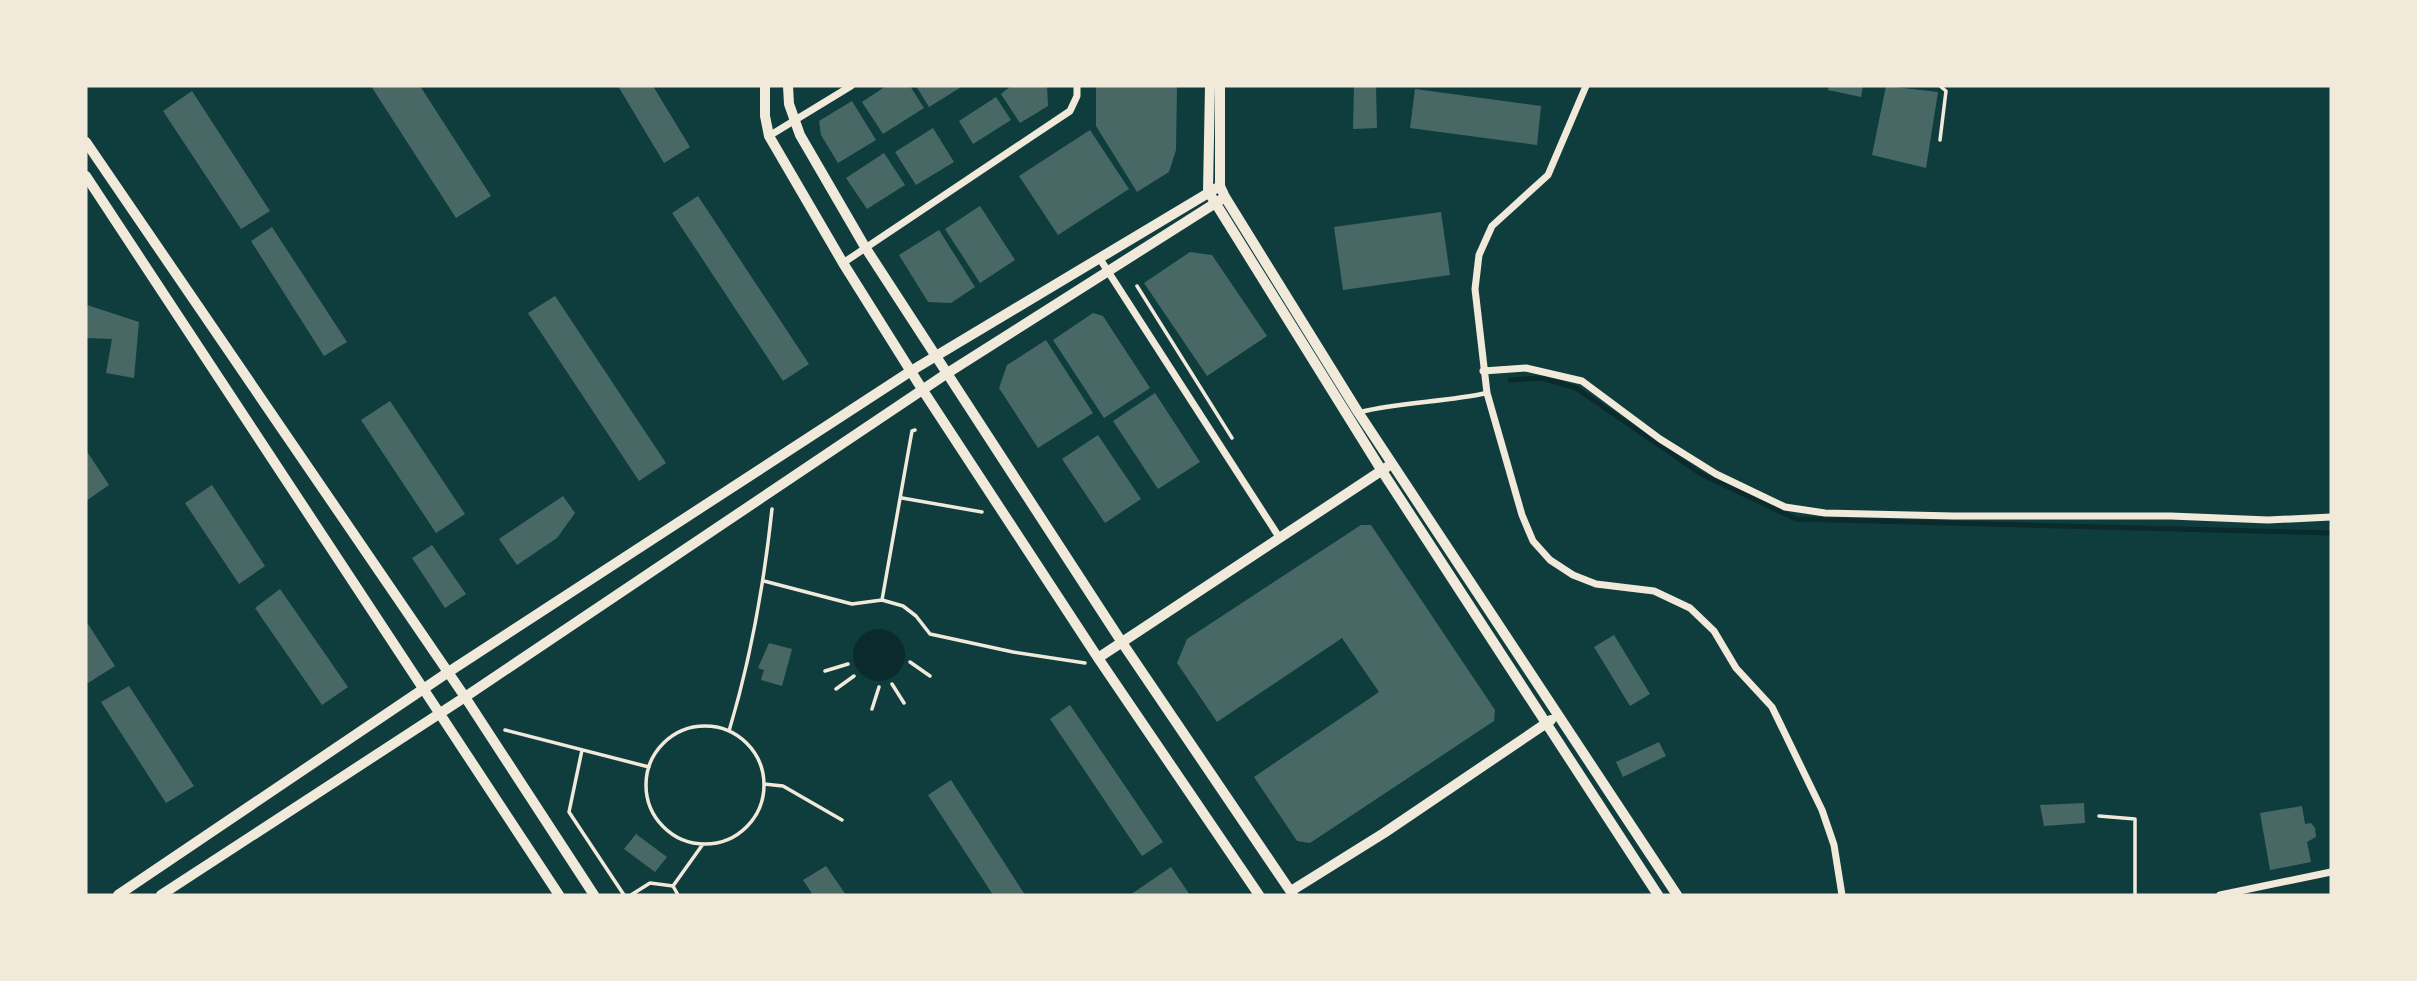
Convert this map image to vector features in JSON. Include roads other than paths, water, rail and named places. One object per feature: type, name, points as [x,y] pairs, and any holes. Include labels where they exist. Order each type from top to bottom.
[{"type":"street","points":[[765,86],[765,116],[769,136],[843,263],[1092,661],[1259,895]]},
{"type":"street","points":[[788,86],[794,121],[865,247],[1121,641],[1292,893],[1558,716]]},
{"type":"street","points":[[769,136],[851,86]]},
{"type":"street","points":[[843,263],[1070,111],[1077,96],[1077,86]]},
{"type":"street","points":[[1208,191],[1210,86]]},
{"type":"street","points":[[1220,86],[1220,200],[1382,471],[1658,895]]},
{"type":"street","points":[[1586,86],[1548,175],[1492,226],[1479,255],[1475,289],[1483,370],[1487,393],[1526,528],[1550,560],[1573,575],[1596,584],[1654,591],[1690,608],[1714,631],[1737,668],[1772,707],[1822,810],[1834,845],[1842,895]]},
{"type":"street","points":[[86,142],[465,697],[594,895]]},
{"type":"street","points":[[86,176],[559,895]]},
{"type":"street","points":[[118,895],[447,673],[934,356],[1220,186]]},
{"type":"street","points":[[1208,191],[1220,200],[1677,895]]},
{"type":"street","points":[[162,895],[465,697],[922,389],[1220,200]]},
{"type":"street","points":[[1100,259],[1279,537]]},
{"type":"street","points":[[1483,370],[1526,368],[1582,381],[1660,439],[1716,474],[1785,507],[1825,513],[1940,516],[2171,516],[2268,520],[2331,517]]},
{"type":"street","points":[[1092,661],[1392,464]]},
{"type":"street","points":[[2220,895],[2331,872]]},
{"type":"lane","points":[[1358,412],[1388,405],[1454,400],[1487,393]]},
{"type":"water","points":[[879,629],[889,631],[897,637],[903,645],[903,665],[897,673],[889,679],[879,681],[869,679],[861,673],[855,665],[853,655],[855,645],[861,637],[869,631]]},
{"type":"waterway","points":[[1510,380],[1542,378],[1576,388],[1701,474],[1796,519],[2331,533]]}]
